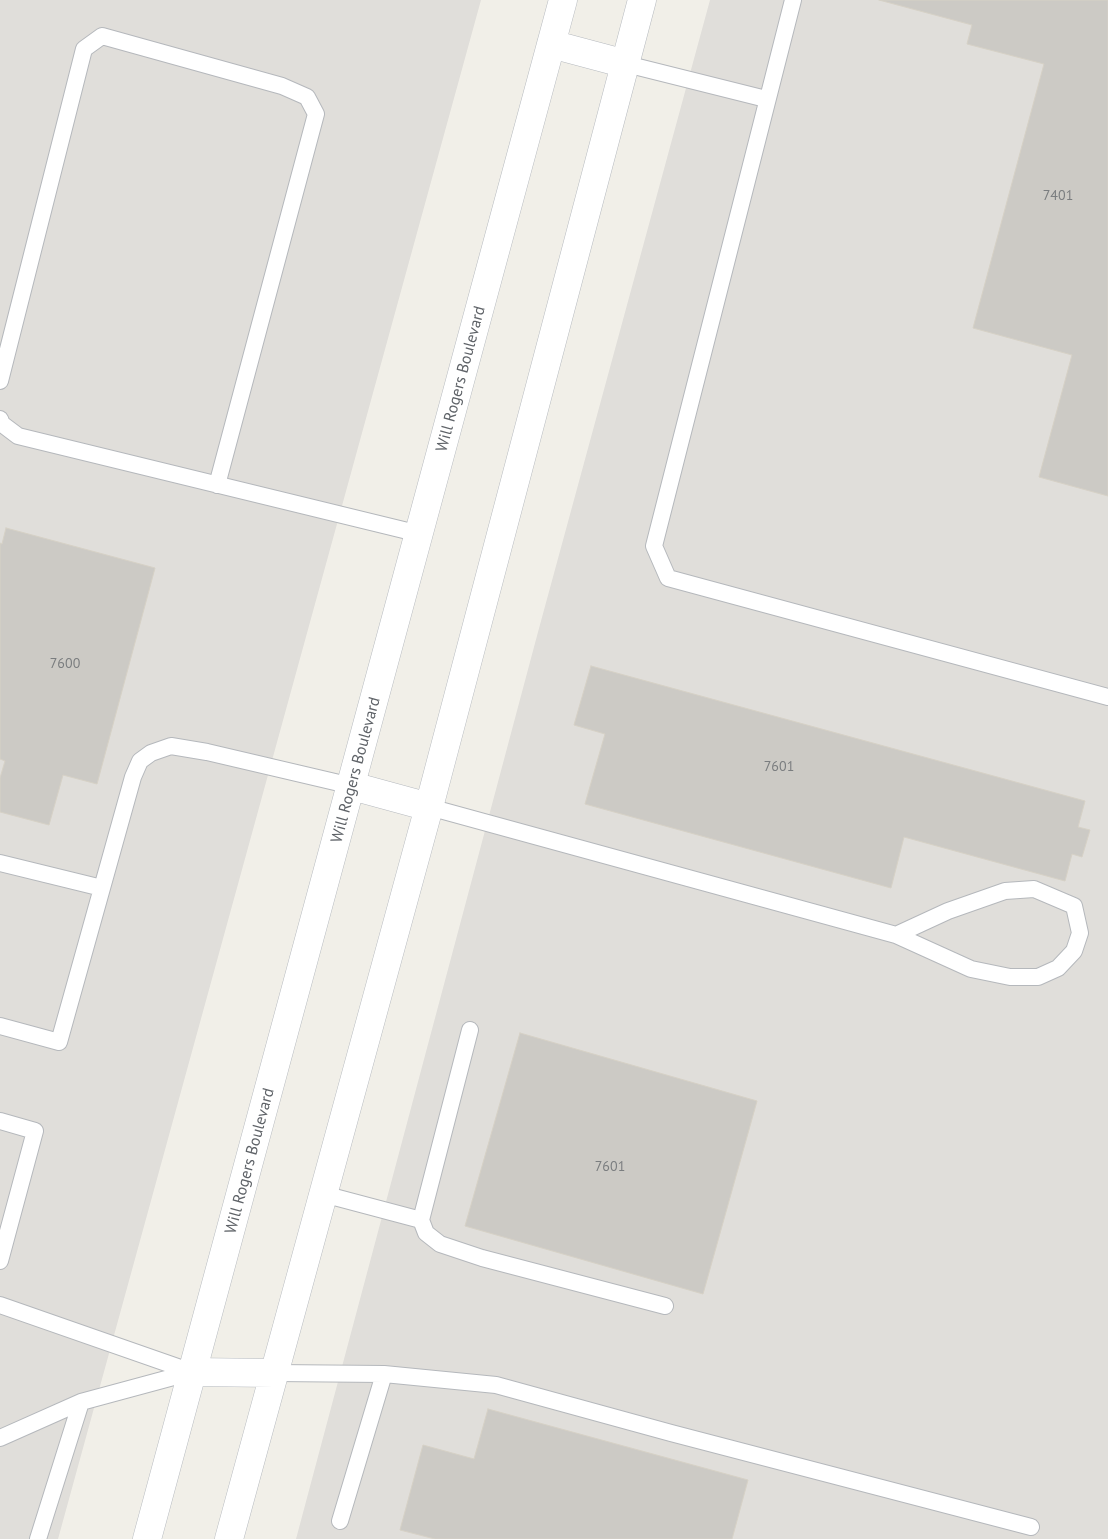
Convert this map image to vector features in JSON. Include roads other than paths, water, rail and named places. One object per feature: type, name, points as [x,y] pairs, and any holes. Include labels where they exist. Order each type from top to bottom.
[{"type":"main road","name":"Will Rogers Boulevard","points":[[147,1539],[563,0]]},
{"type":"main road","points":[[229,1539],[429,806],[642,0]]},
{"type":"main road","points":[[551,44],[626,64]]},
{"type":"main road","points":[[352,786],[429,806]]},
{"type":"main road","points":[[192,1372],[274,1372]]},
{"type":"lane","points":[[793,0],[766,99],[654,546],[668,578],[1108,697]]},
{"type":"lane","points":[[0,381],[84,49],[102,36],[282,86],[307,97],[316,114],[217,485]]},
{"type":"lane","points":[[626,64],[766,99]]},
{"type":"lane","points":[[0,419],[2,424],[18,436],[420,534]]},
{"type":"lane","points":[[0,1026],[59,1042],[133,777],[140,761],[151,753],[171,746],[208,752],[352,786]]},
{"type":"lane","points":[[429,806],[896,934],[971,969],[1010,977],[1038,977],[1058,968],[1074,951],[1080,933],[1074,906],[1034,889],[1006,891],[948,911],[896,934]]},
{"type":"lane","points":[[0,863],[102,888]]},
{"type":"lane","points":[[470,1030],[421,1220],[426,1234],[440,1244],[482,1258],[665,1306]]},
{"type":"lane","points":[[0,1121],[35,1131],[0,1261]]},
{"type":"lane","points":[[323,1194],[421,1220]]},
{"type":"lane","points":[[0,1305],[192,1372]]},
{"type":"lane","points":[[0,1438],[81,1402],[192,1372]]},
{"type":"lane","points":[[274,1372],[384,1374],[496,1385],[1030,1527]]},
{"type":"lane","points":[[340,1521],[384,1374]]},
{"type":"lane","points":[[38,1539],[81,1402]]}]
